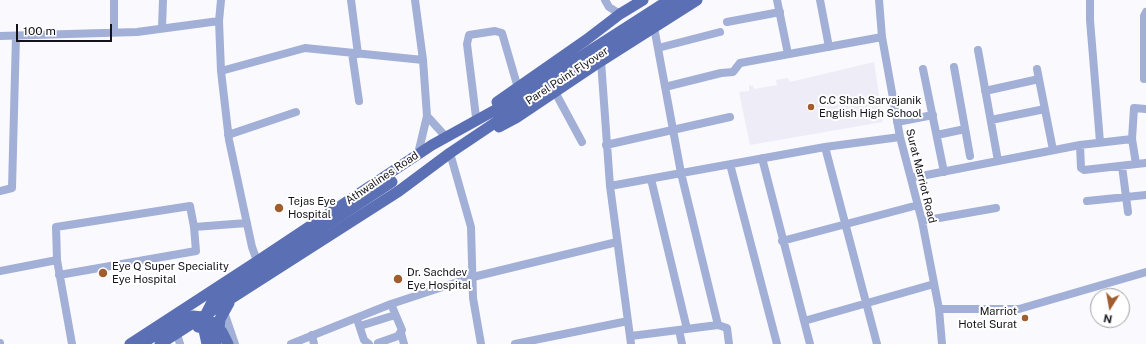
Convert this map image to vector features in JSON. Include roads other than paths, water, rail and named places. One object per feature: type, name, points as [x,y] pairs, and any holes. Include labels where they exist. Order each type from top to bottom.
[{"type":"main road","points":[[450,135],[586,40],[620,14],[643,0]]},
{"type":"main road","name":"Parel Point Flyover","points":[[450,153],[517,102],[670,0]]},
{"type":"main road","name":"Parel Point Flyover","points":[[450,135],[517,102],[684,0]]},
{"type":"main road","points":[[473,137],[481,136],[516,118],[601,61],[697,0]]},
{"type":"main road","name":"Athwalines Road","points":[[130,344],[434,143],[450,135]]},
{"type":"main road","points":[[207,344],[204,330],[206,314],[212,302],[221,294],[392,182],[432,149],[434,143]]},
{"type":"main road","name":"Athwalines Road","points":[[222,308],[240,294],[399,191],[450,153]]},
{"type":"main road","points":[[160,344],[178,339],[188,327],[222,308]]},
{"type":"main road","points":[[222,308],[219,329],[224,344]]},
{"type":"main road","points":[[141,344],[180,320],[193,316],[202,317],[212,322],[222,332],[228,344]]},
{"type":"main road","points":[[188,327],[204,328],[212,334],[216,344]]},
{"type":"street","points":[[114,0],[114,32]]},
{"type":"street","points":[[162,28],[163,0]]},
{"type":"street","points":[[221,0],[219,20],[221,71],[228,135],[256,262],[266,277]]},
{"type":"street","points":[[351,0],[358,101]]},
{"type":"street","points":[[415,0],[423,60],[427,116],[418,154]]},
{"type":"street","points":[[605,0],[609,7],[620,14]]},
{"type":"street","points":[[778,0],[788,54]]},
{"type":"street","points":[[820,0],[829,47]]},
{"type":"street","name":"Surat Marriot Road","points":[[879,0],[882,37],[897,122],[922,221],[939,309],[942,344]]},
{"type":"street","points":[[1090,0],[1090,20],[1100,142]]},
{"type":"street","points":[[727,22],[780,12]]},
{"type":"street","points":[[1144,79],[1144,16],[1146,12]]},
{"type":"street","points":[[0,36],[137,32],[219,20]]},
{"type":"street","points":[[654,27],[681,173],[718,325]]},
{"type":"street","points":[[476,117],[466,44],[469,35],[495,31],[502,34],[518,88]]},
{"type":"street","points":[[658,48],[720,32]]},
{"type":"street","points":[[0,191],[12,188],[16,36]]},
{"type":"street","points":[[665,87],[721,73],[733,72],[740,63],[882,37]]},
{"type":"street","points":[[586,40],[601,61],[610,186],[631,340],[718,325],[727,328],[730,344]]},
{"type":"street","points":[[221,71],[301,48],[423,60]]},
{"type":"street","points":[[978,50],[998,161]]},
{"type":"street","points":[[954,67],[970,156]]},
{"type":"street","points":[[923,69],[944,172]]},
{"type":"street","points":[[1037,69],[1053,150]]},
{"type":"street","points":[[985,91],[1039,79]]},
{"type":"street","points":[[555,92],[582,142]]},
{"type":"street","points":[[1136,164],[1132,139],[1134,108],[1146,109]]},
{"type":"street","points":[[990,120],[1045,109]]},
{"type":"street","points":[[228,135],[296,112]]},
{"type":"street","points":[[897,122],[933,115]]},
{"type":"street","points":[[427,116],[450,135]]},
{"type":"street","points":[[606,145],[730,117]]},
{"type":"street","points":[[937,135],[965,129]]},
{"type":"street","points":[[610,186],[825,147],[900,138]]},
{"type":"street","points":[[911,178],[1080,145],[1132,139]]},
{"type":"street","points":[[1080,145],[1081,168],[1084,170],[1146,163]]},
{"type":"street","points":[[825,147],[877,344]]},
{"type":"street","points":[[450,153],[471,227],[473,298],[481,344]]},
{"type":"street","points":[[762,158],[782,241],[810,344]]},
{"type":"street","points":[[730,164],[777,344]]},
{"type":"street","points":[[1122,166],[1128,212]]},
{"type":"street","points":[[651,179],[683,330],[682,344]]},
{"type":"street","points":[[1087,201],[1146,195]]},
{"type":"street","points":[[782,241],[918,205]]},
{"type":"street","points":[[59,275],[196,251],[190,206],[56,227],[59,275],[72,344]]},
{"type":"street","points":[[922,221],[996,208]]},
{"type":"street","points":[[194,227],[247,223]]},
{"type":"street","points":[[291,344],[391,304],[473,277],[617,242]]},
{"type":"street","points":[[0,271],[57,260]]},
{"type":"street","points":[[939,309],[1019,308],[1146,272]]},
{"type":"street","points":[[804,321],[934,284]]},
{"type":"street","points":[[391,304],[401,327],[400,333],[404,344]]},
{"type":"street","points":[[222,308],[235,344]]},
{"type":"street","points":[[360,326],[395,315]]},
{"type":"street","points":[[357,318],[364,340],[374,344],[398,336],[400,333]]},
{"type":"street","points":[[515,344],[628,322]]},
{"type":"street","points":[[312,335],[314,344]]},
{"type":"place","name":"C.C Shah Sarvajanik English High School","points":[[811,107]]},
{"type":"place","name":"Tejas Eye Hospital","points":[[279,208]]},
{"type":"place","name":"Eye Q Super Speciality Eye Hospital","points":[[103,273]]},
{"type":"place","name":"Dr. Sachdev Eye Hospital","points":[[398,279]]},
{"type":"place","name":"Marriot Hotel Surat","points":[[1025,318]]}]
